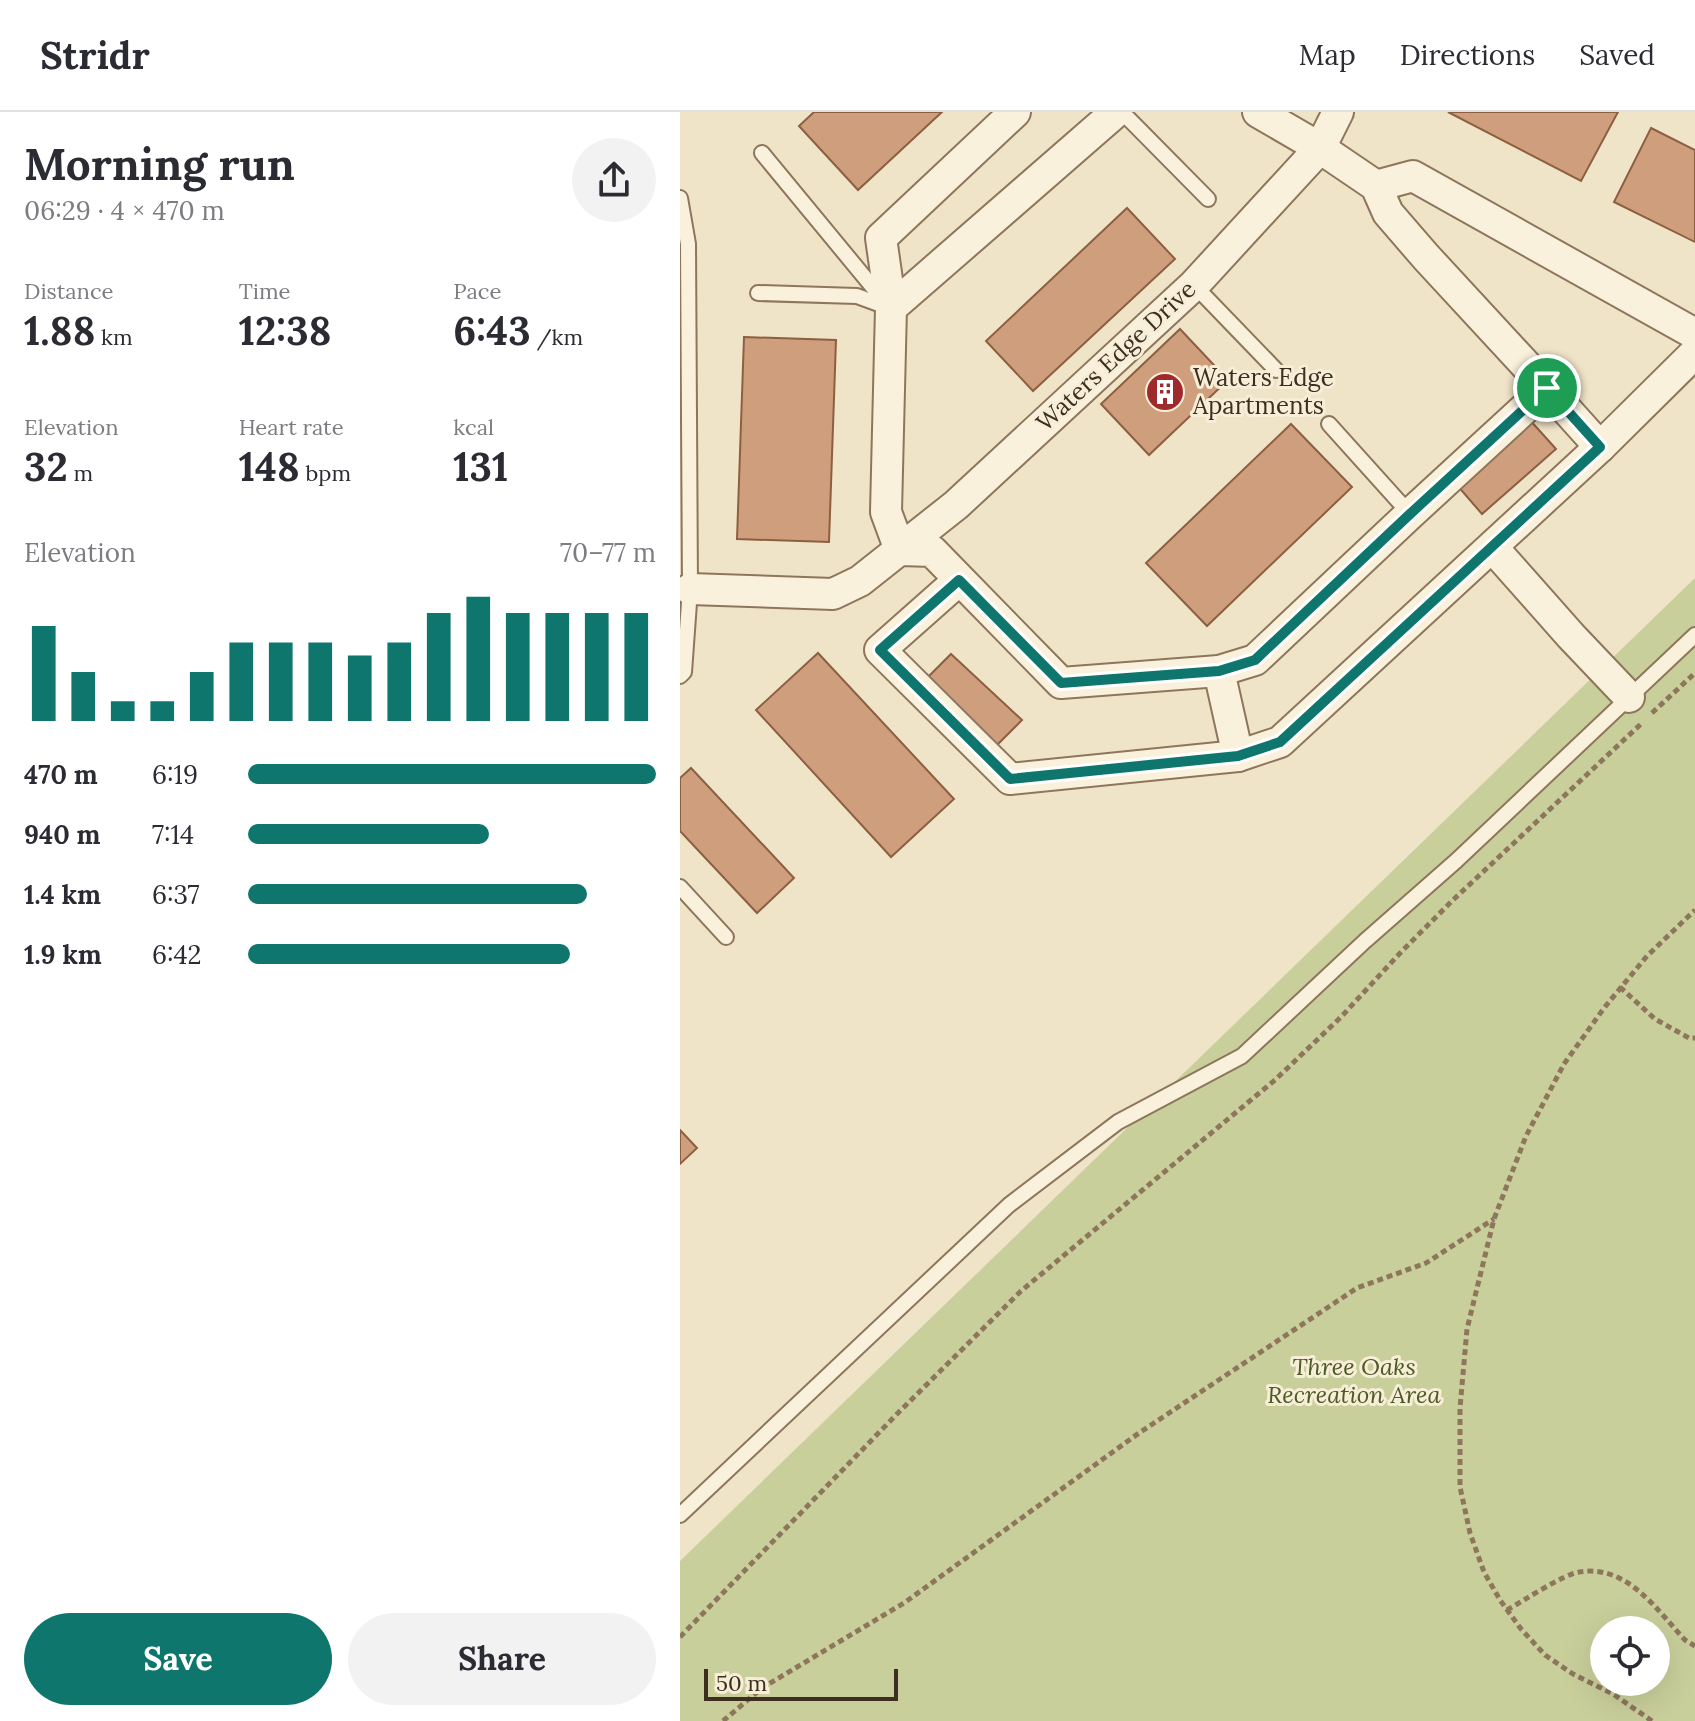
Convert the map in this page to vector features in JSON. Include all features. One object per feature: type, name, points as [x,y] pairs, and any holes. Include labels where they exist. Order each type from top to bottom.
[{"type":"street","points":[[1015,112],[881,238],[891,308],[886,512],[900,550],[932,551],[1061,683],[1219,671],[1255,660],[1547,388]]},
{"type":"street","points":[[891,308],[1116,112]]},
{"type":"street","points":[[1258,112],[1320,148],[1376,186],[1388,213],[1600,447]]},
{"type":"street","name":"Waters Edge Drive","points":[[690,589],[833,594],[860,581],[956,505],[1194,285],[1320,148],[1338,112]]},
{"type":"street","points":[[1376,186],[1413,176],[1695,334]]},
{"type":"street","points":[[959,580],[880,650],[1010,779],[1238,756],[1280,742],[1493,548],[1695,353]]},
{"type":"street","points":[[1493,548],[1629,697]]},
{"type":"street","points":[[1219,671],[1238,756]]},
{"type":"lane","points":[[1122,112],[1208,199]]},
{"type":"lane","points":[[762,153],[891,308]]},
{"type":"lane","points":[[680,198],[688,244],[690,589],[684,672],[680,676]]},
{"type":"lane","points":[[1194,285],[1276,370]]},
{"type":"lane","points":[[758,293],[857,296],[891,308]]},
{"type":"lane","points":[[1329,424],[1410,514]]},
{"type":"lane","points":[[680,1515],[1009,1205],[1118,1122],[1242,1056],[1456,861],[1695,635]]},
{"type":"lane","points":[[680,887],[726,937]]},
{"type":"path","points":[[680,1637],[1021,1291],[1275,1080],[1341,1017],[1453,900],[1695,673]]},
{"type":"path","points":[[1652,1721],[1613,1694],[1573,1674],[1545,1655],[1507,1610],[1484,1572],[1470,1533],[1460,1487],[1460,1408],[1467,1329],[1494,1219],[1526,1136],[1564,1064],[1620,987],[1695,910]]},
{"type":"path","points":[[1620,987],[1655,1019],[1689,1038],[1695,1038]]},
{"type":"path","points":[[723,1721],[762,1688],[904,1603],[1139,1433],[1357,1288],[1426,1263],[1494,1219]]},
{"type":"path","points":[[1507,1610],[1577,1572],[1599,1571],[1620,1576],[1634,1586],[1685,1640],[1695,1646]]},
{"type":"green space","name":"Three Oaks Recreation Area","points":[[1695,578],[1695,1721],[680,1721],[680,1561]]},
{"type":"building","points":[[814,112],[942,112],[858,190],[799,126]]},
{"type":"building","points":[[1448,112],[1618,112],[1581,181]]},
{"type":"building","points":[[1651,128],[1695,150],[1695,242],[1614,202]]},
{"type":"building","points":[[1127,208],[1175,259],[1033,391],[986,341]]},
{"type":"building","name":"Waters Edge Apartments","points":[[1180,329],[1228,380],[1149,455],[1101,404]]},
{"type":"building","points":[[744,337],[836,340],[829,542],[737,539]]},
{"type":"building","points":[[1529,419],[1556,449],[1482,514],[1456,484]]},
{"type":"building","points":[[1291,424],[1352,487],[1207,626],[1146,563]]},
{"type":"building","points":[[818,653],[954,799],[891,857],[756,710]]},
{"type":"building","points":[[951,654],[1022,720],[997,745],[926,679]]},
{"type":"building","points":[[691,768],[794,878],[757,913],[680,831],[680,778]]},
{"type":"building","points":[[680,1130],[697,1148],[680,1164]]},
{"type":"place","name":"Waters Edge Apartments","points":[[1165,392]]},
{"type":"route","points":[[1547,388],[1600,447],[1280,742],[1238,756],[1010,779],[880,650],[959,580],[1061,683],[1219,671],[1255,660],[1547,388]]}]
